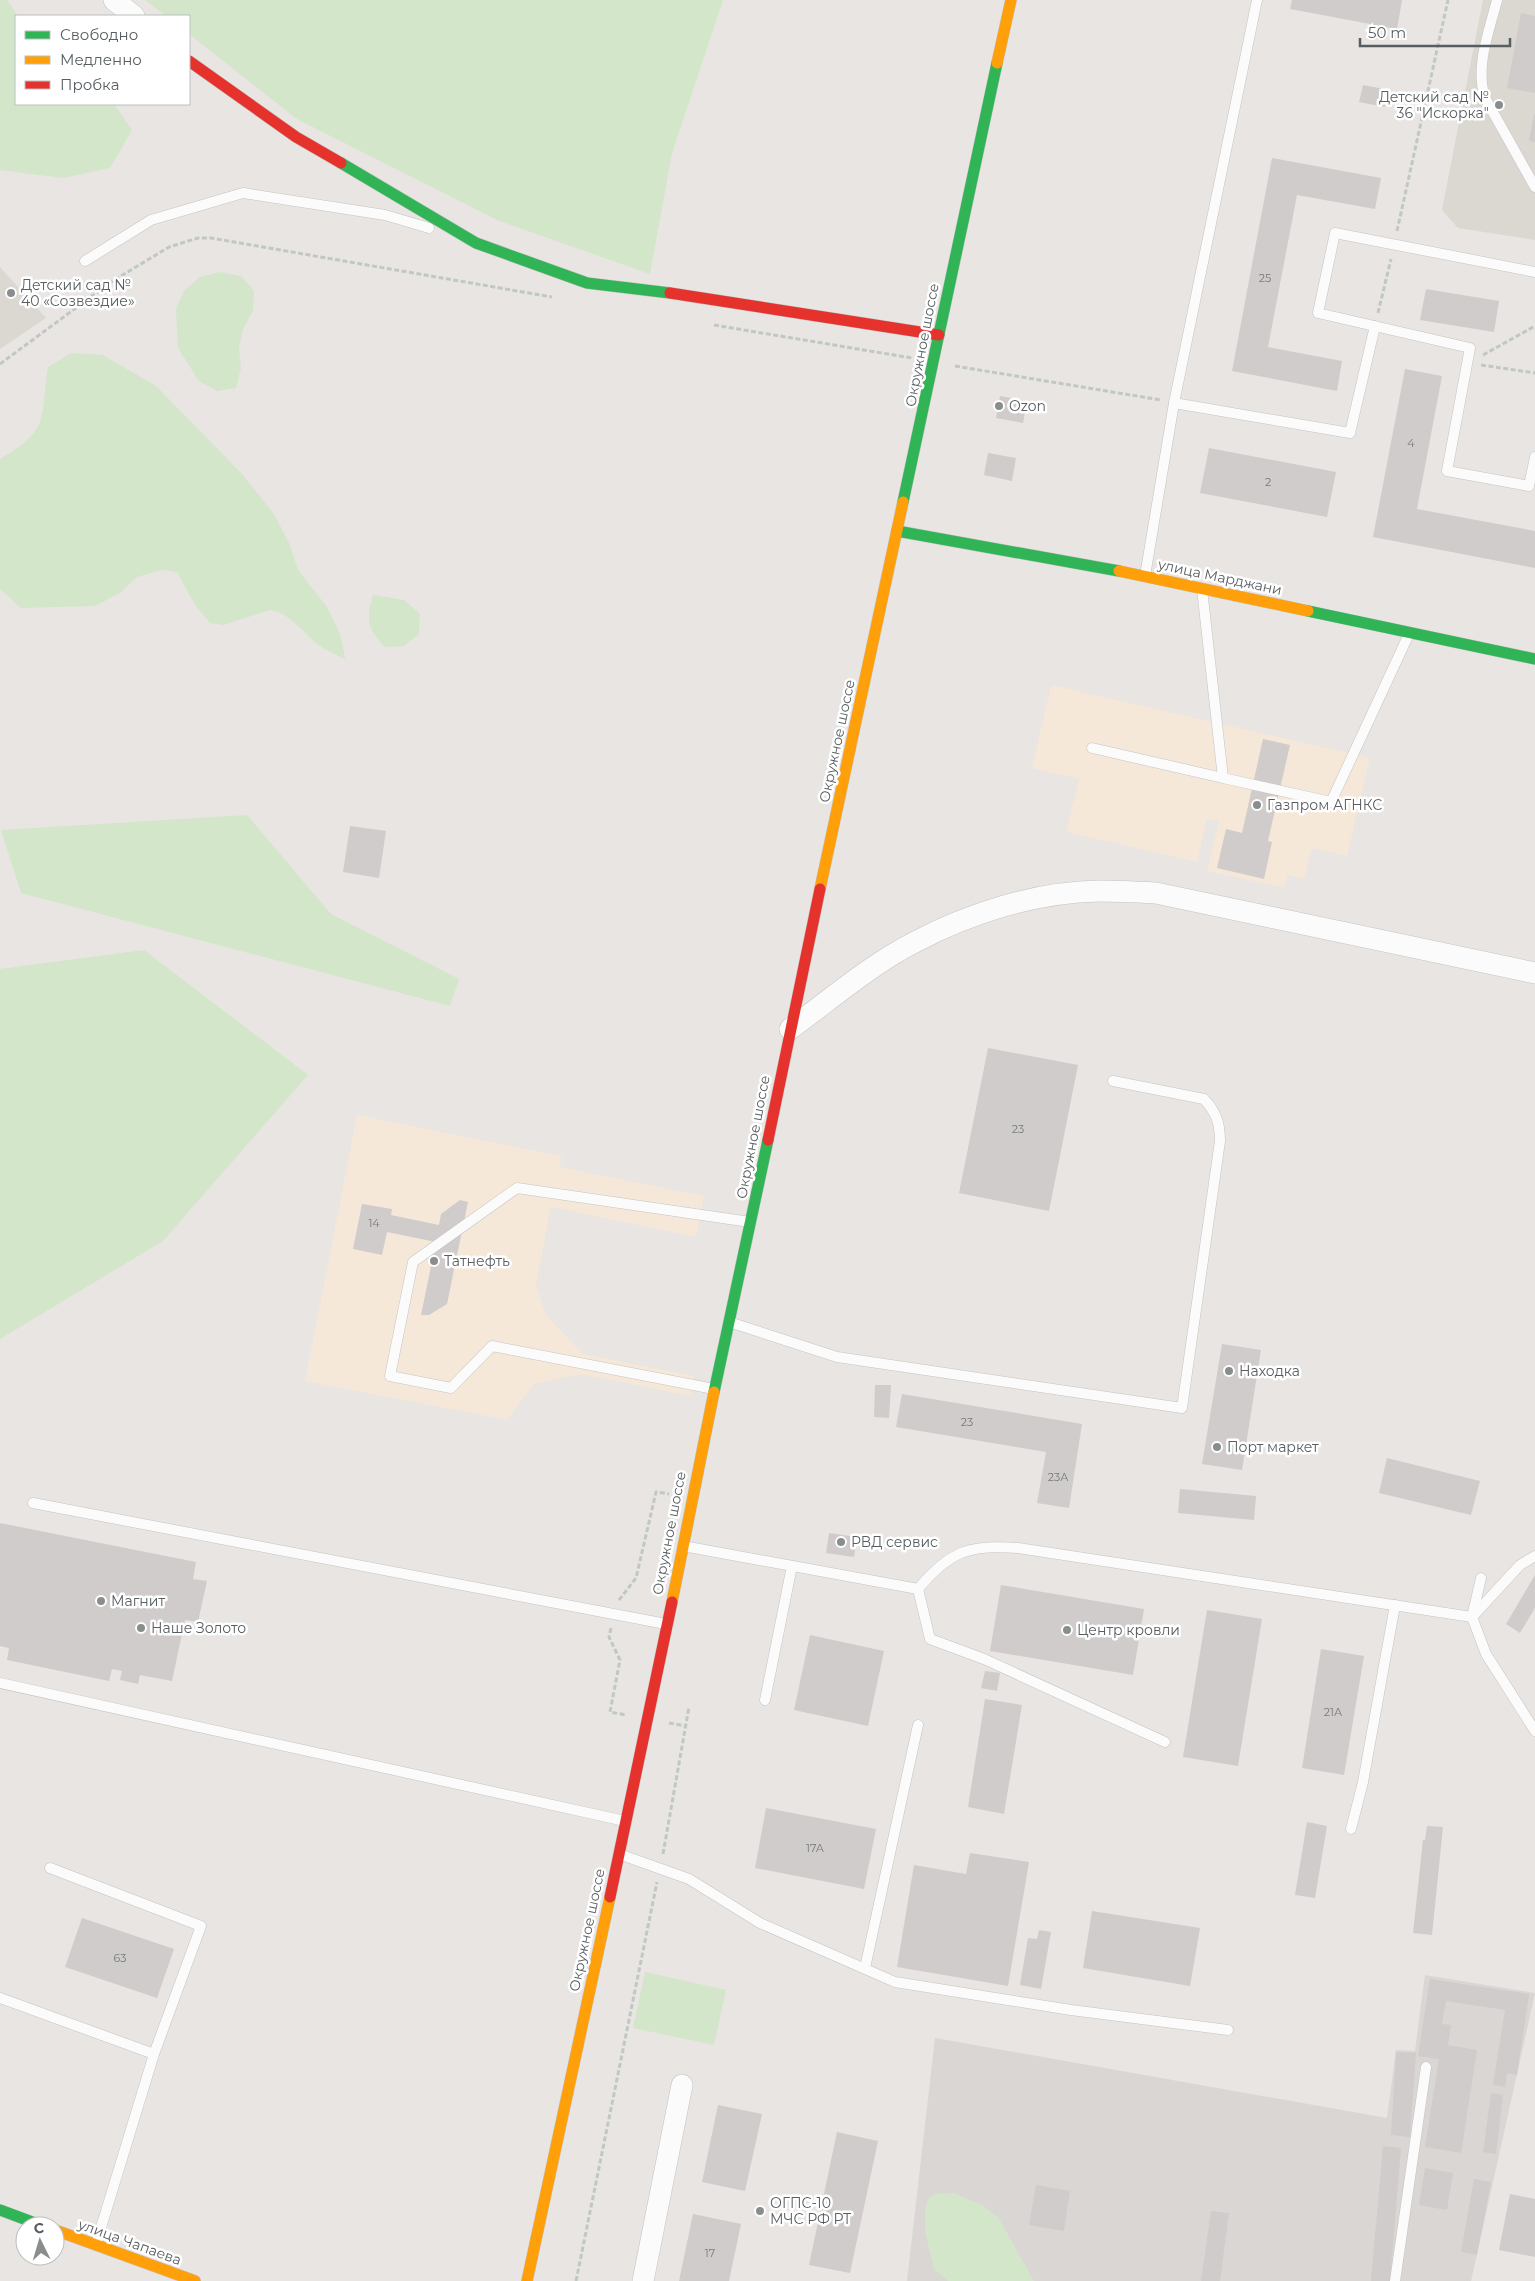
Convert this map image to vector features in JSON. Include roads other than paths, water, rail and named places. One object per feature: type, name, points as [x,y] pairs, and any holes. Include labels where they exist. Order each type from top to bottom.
[{"type":"street","points":[[114,0],[133,15]]},
{"type":"street","name":"Окружное шоссе","points":[[527,2281],[626,1821],[728,1321],[751,1222],[790,1029],[1011,0]]},
{"type":"street","points":[[190,62],[296,136],[476,243],[587,283],[690,295],[939,335]]},
{"type":"street","name":"улица Марджани","points":[[897,531],[1145,576],[1535,659]]},
{"type":"street","points":[[790,1029],[860,978],[922,939],[978,914],[1037,898],[1098,891],[1156,893],[1535,973]]},
{"type":"street","points":[[642,2281],[682,2085]]},
{"type":"street","points":[[0,2213],[15,2218]]},
{"type":"street","name":"улица Чапаева","points":[[65,2234],[195,2281]]},
{"type":"lane","points":[[1145,576],[1174,403],[1257,0]]},
{"type":"lane","points":[[1497,0],[1482,62],[1481,85],[1485,98],[1535,187]]},
{"type":"lane","points":[[85,261],[152,220],[243,193],[385,215],[476,243]]},
{"type":"lane","points":[[1535,272],[1335,233],[1318,314],[1470,348],[1447,471],[1529,486],[1535,457]]},
{"type":"lane","points":[[1174,403],[1350,433],[1375,326]]},
{"type":"lane","points":[[1201,588],[1223,778]]},
{"type":"lane","points":[[1092,748],[1331,802],[1410,632]]},
{"type":"lane","points":[[728,1321],[837,1357],[1182,1408],[1220,1141],[1220,1127],[1216,1115],[1204,1099],[1113,1081]]},
{"type":"lane","points":[[714,1388],[492,1346],[452,1388],[390,1376],[413,1262],[517,1188],[751,1222]]},
{"type":"lane","points":[[33,1503],[666,1624]]},
{"type":"lane","points":[[682,1546],[918,1589]]},
{"type":"lane","points":[[918,1589],[938,1566],[952,1556],[969,1550],[993,1546],[1472,1617]]},
{"type":"lane","points":[[1472,1617],[1520,1564],[1535,1556]]},
{"type":"lane","points":[[764,1700],[792,1566]]},
{"type":"lane","points":[[1482,1578],[1472,1617],[1486,1654],[1535,1731]]},
{"type":"lane","points":[[918,1589],[930,1639],[984,1659],[1165,1742]]},
{"type":"lane","points":[[1351,1829],[1363,1782],[1395,1605]]},
{"type":"lane","points":[[0,1682],[626,1821]]},
{"type":"lane","points":[[865,1968],[918,1725]]},
{"type":"lane","points":[[619,1854],[689,1879],[760,1923],[895,1982],[1072,2010],[1228,2030]]},
{"type":"lane","points":[[50,1868],[201,1926],[154,2054],[96,2245]]},
{"type":"lane","points":[[0,1998],[154,2054]]},
{"type":"lane","points":[[1396,2281],[1426,2066]]},
{"type":"place","name":"Детский сад № 36 \"Искорка\"","points":[[1499,105]]},
{"type":"place","name":"Детский сад № 40 «Созвездие»","points":[[11,293]]},
{"type":"place","name":"Ozon","points":[[999,406]]},
{"type":"place","name":"Газпром АГНКС","points":[[1257,805]]},
{"type":"place","name":"Татнефть","points":[[434,1261]]},
{"type":"place","name":"Находка","points":[[1229,1371]]},
{"type":"place","name":"Порт маркет","points":[[1217,1447]]},
{"type":"place","name":"РВД сервис","points":[[841,1542]]},
{"type":"place","name":"Магнит","points":[[101,1601]]},
{"type":"place","name":"Наше Золото","points":[[141,1628]]},
{"type":"place","name":"Центр кровли","points":[[1067,1630]]},
{"type":"place","name":"ОГПС-10 МЧС РФ РТ","points":[[760,2211]]}]
